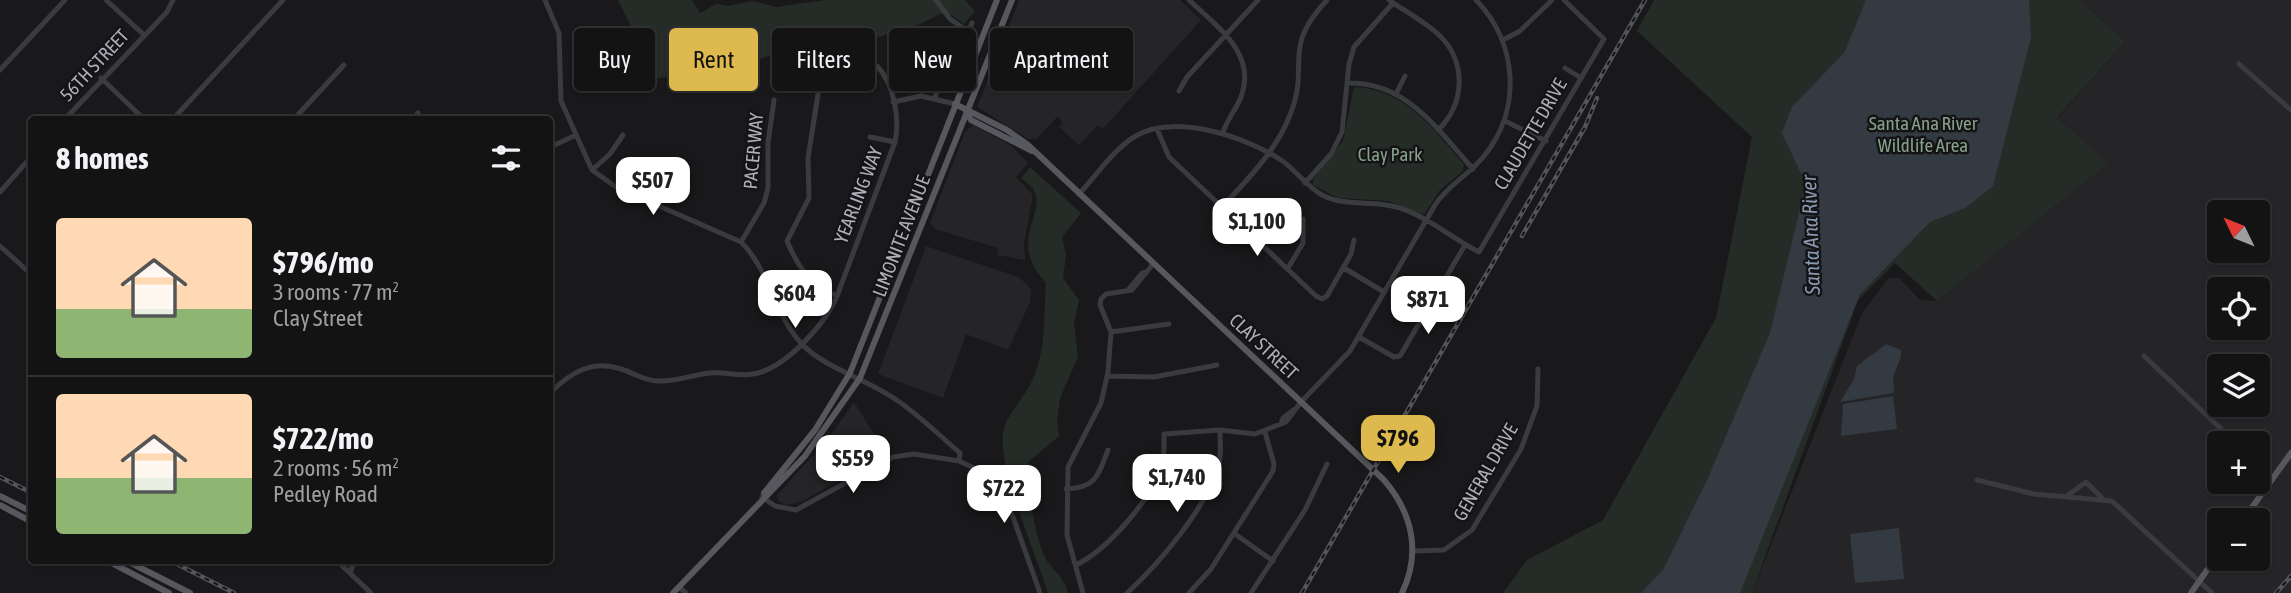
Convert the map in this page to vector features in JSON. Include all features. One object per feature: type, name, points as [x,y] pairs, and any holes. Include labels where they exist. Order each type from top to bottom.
[{"type":"main road","name":"LIMONITE AVENUE","points":[[762,497],[770,482],[824,418],[850,373],[997,0]]},
{"type":"main road","name":"LIMONITE AVENUE","points":[[673,593],[762,497],[780,482],[822,434],[860,378],[1012,0]]},
{"type":"main road","name":"CLAY STREET","points":[[955,104],[1007,130],[1033,152],[1391,488],[1409,523],[1414,551],[1402,593]]},
{"type":"main road","points":[[919,234],[913,223],[931,175],[930,167]]},
{"type":"main road","points":[[2252,508],[2291,453]]},
{"type":"main road","points":[[0,496],[28,510]]},
{"type":"main road","points":[[0,505],[28,520]]},
{"type":"main road","points":[[114,564],[169,593]]},
{"type":"main road","points":[[133,564],[190,593]]},
{"type":"main road","points":[[2191,593],[2207,570]]},
{"type":"street","points":[[0,69],[65,0]]},
{"type":"street","points":[[106,0],[143,34]]},
{"type":"street","name":"56TH STREET","points":[[68,116],[101,78],[122,61],[143,34],[167,12],[173,0]]},
{"type":"street","points":[[176,116],[283,0]]},
{"type":"street","points":[[545,0],[559,33],[559,92],[575,136],[592,170],[616,187],[741,242],[755,257],[774,299],[801,343],[819,357],[899,401],[960,453],[959,461]]},
{"type":"street","points":[[936,0],[950,19],[963,28]]},
{"type":"street","points":[[1189,0],[1226,35],[1240,54],[1245,80],[1242,95],[1223,133]]},
{"type":"street","points":[[1179,91],[1187,77],[1258,0]]},
{"type":"street","points":[[1222,207],[1269,153],[1293,106],[1301,35],[1308,20],[1327,0]]},
{"type":"street","points":[[1076,565],[1092,558],[1118,531],[1157,478],[1164,454],[1164,434],[1220,430],[1242,434],[1265,432],[1286,422],[1301,402],[1344,358],[1359,337],[1425,221],[1446,190],[1473,169],[1492,146],[1505,121],[1511,75],[1503,40],[1476,0]]},
{"type":"street","points":[[1503,40],[1520,31],[1552,0]]},
{"type":"street","name":"CLAUDETTE DRIVE","points":[[1465,245],[1479,252],[1485,248],[1604,39],[1564,0]]},
{"type":"street","points":[[1305,183],[1337,145],[1346,118],[1354,47],[1391,1],[1437,33],[1454,56],[1459,72],[1459,93],[1453,110],[1438,130]]},
{"type":"street","points":[[970,28],[972,23]]},
{"type":"street","points":[[2239,64],[2291,110]]},
{"type":"street","points":[[297,116],[344,65]]},
{"type":"street","name":"YEARLING WAY","points":[[553,390],[569,374],[602,364],[655,381],[686,380],[708,373],[758,373],[773,367],[824,322],[837,296],[895,142],[898,126],[893,102],[885,74],[877,66],[824,82],[818,88],[808,158],[809,198],[787,241],[805,276],[817,286],[837,296]]},
{"type":"street","points":[[1565,68],[1581,78]]},
{"type":"street","points":[[1397,92],[1405,76]]},
{"type":"street","points":[[101,78],[141,116]]},
{"type":"street","points":[[1348,83],[1372,84],[1397,92],[1415,105],[1473,169]]},
{"type":"street","points":[[935,97],[937,91]]},
{"type":"street","name":"CLAY STREET","points":[[893,102],[921,96],[935,97],[955,104]]},
{"type":"street","name":"PACER WAY","points":[[741,242],[764,203],[768,188],[768,143],[774,100]]},
{"type":"street","points":[[1505,121],[1546,141]]},
{"type":"street","points":[[1157,129],[1169,157],[1322,299],[1344,268],[1354,240]]},
{"type":"street","points":[[1078,195],[1128,142],[1142,133],[1157,129],[1200,129],[1223,133],[1269,153],[1284,162],[1305,183],[1336,201],[1398,207],[1465,245],[1400,356],[1394,357],[1359,337]]},
{"type":"street","points":[[592,170],[610,155],[623,135]]},
{"type":"street","points":[[553,146],[575,136]]},
{"type":"street","points":[[870,137],[895,142]]},
{"type":"street","points":[[0,192],[28,160]]},
{"type":"street","points":[[1288,268],[1303,243],[1303,219]]},
{"type":"street","points":[[0,246],[28,271]]},
{"type":"street","points":[[1083,593],[1067,535],[1066,489],[1068,467],[1101,403],[1107,376],[1111,332],[1100,305],[1101,299],[1106,294],[1128,290],[1139,283],[1153,264]]},
{"type":"street","points":[[1344,268],[1384,292]]},
{"type":"street","points":[[1111,332],[1169,324]]},
{"type":"street","points":[[2144,356],[2223,431]]},
{"type":"street","points":[[1107,376],[1154,377],[1217,365]]},
{"type":"street","name":"GENERAL DRIVE","points":[[1414,551],[1444,550],[1472,530],[1521,449],[1537,406],[1538,369]]},
{"type":"street","points":[[1127,593],[1193,515],[1210,486],[1219,467],[1220,430]]},
{"type":"street","points":[[1189,593],[1211,569],[1236,534],[1275,464],[1265,432]]},
{"type":"street","points":[[1066,489],[1086,488],[1091,484],[1108,450]]},
{"type":"street","points":[[762,497],[775,506],[796,509],[893,457],[921,454],[959,461],[982,472],[1003,489],[1040,593]]},
{"type":"street","points":[[1251,593],[1305,510],[1327,464]]},
{"type":"street","points":[[2270,475],[2273,478]]},
{"type":"street","points":[[1977,480],[2034,494],[2103,499]]},
{"type":"street","points":[[2067,496],[2086,482],[2103,499],[2124,510],[2211,593]]},
{"type":"street","points":[[1236,534],[1273,561]]},
{"type":"street","points":[[340,564],[371,593]]},
{"type":"street","points":[[350,573],[353,564]]},
{"type":"street","points":[[679,586],[686,593]]},
{"type":"shaded area","points":[[1019,0],[1180,0],[1201,20],[1103,129],[1098,125],[1079,145],[1059,127],[1063,123],[1058,116],[1036,139],[1028,139],[977,107],[990,74],[990,91],[1133,91],[1133,28],[1008,28]]},
{"type":"shaded area","points":[[2080,0],[2291,0],[2291,593],[1752,593],[1862,313],[1889,278],[1899,278],[1920,300],[1937,301],[2107,163],[2057,119],[2125,42]]},
{"type":"shaded area","points":[[973,125],[1012,146],[1028,163],[1016,177],[1033,195],[1024,244],[1025,260],[997,255],[998,248],[935,229],[930,223],[965,132]]},
{"type":"shaded area","points":[[926,246],[1019,277],[1031,289],[1030,302],[1008,350],[966,334],[943,398],[878,374]]},
{"type":"shaded area","points":[[854,402],[887,454],[801,502],[786,505],[779,501],[777,495],[828,439]]},
{"type":"green space","points":[[618,0],[692,0],[700,13],[716,4],[728,6],[753,1],[776,7],[826,0],[965,0],[975,11],[964,24],[952,15],[940,14],[907,28],[889,28],[889,34],[875,38],[875,28],[772,28],[772,54],[758,60],[758,28],[669,28],[669,76],[657,78],[655,28],[632,28]]},
{"type":"green space","name":"Santa Ana River Wildlife Area","points":[[1654,0],[2080,0],[2125,42],[2057,118],[2108,163],[1937,301],[1895,263],[1858,300],[1752,593],[1503,593],[1527,560],[1603,520],[1716,318],[1752,137],[1637,31]]},
{"type":"green space","name":"Clay Park","points":[[1354,87],[1372,89],[1403,103],[1429,125],[1464,164],[1463,171],[1440,190],[1425,213],[1389,201],[1338,198],[1313,185],[1313,179],[1343,141]]},
{"type":"green space","points":[[1030,167],[1081,213],[1062,237],[1066,255],[1063,278],[1079,300],[1074,323],[1078,357],[1060,398],[1057,421],[1059,436],[1028,462],[1035,527],[1047,561],[1062,579],[1068,593],[1048,593],[1012,489],[1003,449],[1005,427],[1036,372],[1043,334],[1046,283],[1029,253],[1028,241],[1036,199],[1032,188],[1021,178]]},
{"type":"water","name":"Santa Ana River","points":[[1866,0],[2029,0],[2031,37],[1993,186],[1965,208],[1930,222],[1860,294],[1740,593],[1641,593],[1663,570],[1708,478],[1770,333],[1806,184],[1782,133],[1792,107],[1844,53]]},
{"type":"water","points":[[1886,344],[1901,350],[1893,377],[1894,393],[1840,402],[1854,379],[1857,366]]},
{"type":"water","points":[[1893,396],[1897,429],[1841,436],[1843,404]]},
{"type":"water","points":[[1899,528],[1904,579],[1855,583],[1850,534]]},
{"type":"railway","points":[[1302,593],[1645,0]]},
{"type":"railway","points":[[1522,236],[1585,127],[1597,98]]},
{"type":"railway","points":[[0,477],[28,491]]},
{"type":"railway","points":[[177,564],[234,593]]},
{"type":"railway","points":[[2276,593],[2291,576]]}]
